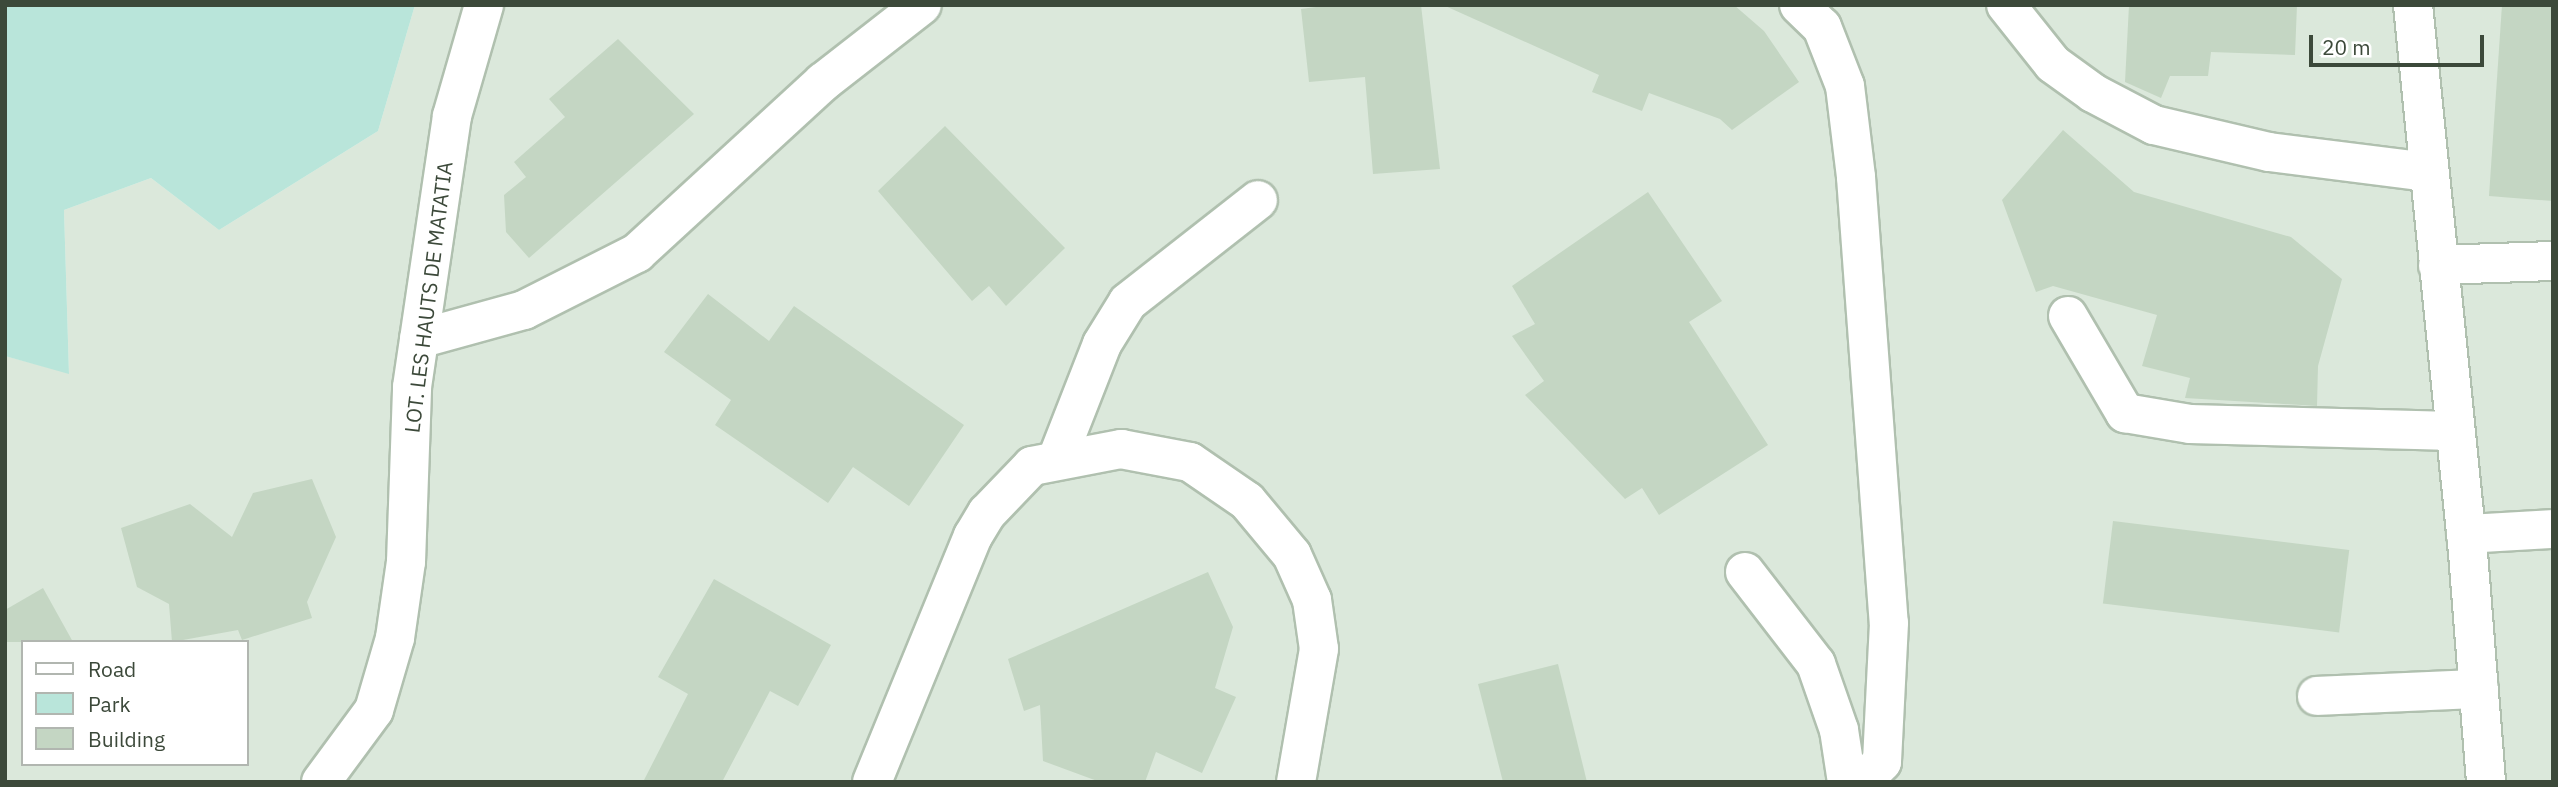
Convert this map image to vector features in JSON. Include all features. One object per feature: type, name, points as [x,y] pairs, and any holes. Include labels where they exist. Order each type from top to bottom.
[{"type":"street","name":"LOT. LES HAUTS DE MATATIA","points":[[321,782],[374,710],[395,638],[407,562],[409,411],[419,339],[452,116],[484,5]]},
{"type":"street","points":[[419,339],[524,310],[637,253],[823,82],[922,5]]},
{"type":"street","points":[[1799,5],[1822,27],[1845,86],[1857,177],[1889,624],[1882,762],[1862,782]]},
{"type":"street","points":[[2006,5],[2053,64],[2093,93],[2154,125],[2269,152],[2427,172]]},
{"type":"street","points":[[2413,5],[2427,172],[2466,534],[2486,782]]},
{"type":"street","points":[[1056,459],[1102,344],[1128,302],[1258,200]]},
{"type":"street","points":[[2438,265],[2553,261]]},
{"type":"street","points":[[2068,316],[2125,413],[2190,424],[2453,431]]},
{"type":"street","points":[[872,782],[973,536],[987,513],[1032,466],[1056,459],[1121,449],[1190,462],[1247,500],[1277,535],[1302,578],[1318,624],[1319,649],[1296,782]]},
{"type":"street","points":[[2466,534],[2553,529]]},
{"type":"street","points":[[1745,572],[1816,664],[1839,730],[1847,782]]},
{"type":"street","points":[[2317,696],[2479,689]]},
{"type":"shaded area","points":[[415,5],[2553,5],[2553,782],[5,782],[5,356],[69,373],[64,210],[151,178],[219,230],[378,131]]},
{"type":"green space","points":[[5,5],[415,5],[378,131],[219,230],[151,178],[64,210],[69,374],[5,356]]},
{"type":"building","points":[[1331,5],[1421,5],[1440,169],[1373,174],[1365,77],[1309,82],[1301,9]]},
{"type":"building","points":[[1443,5],[1734,5],[1764,31],[1799,82],[1732,130],[1720,119],[1649,93],[1642,111],[1592,92],[1599,75]]},
{"type":"building","points":[[2129,5],[2297,5],[2295,55],[2211,52],[2208,76],[2170,76],[2161,98],[2125,82]]},
{"type":"building","points":[[2502,5],[2553,5],[2553,201],[2489,196]]},
{"type":"building","points":[[618,39],[694,114],[529,258],[506,232],[504,195],[526,177],[514,162],[565,117],[549,99]]},
{"type":"building","points":[[945,126],[1065,248],[1006,306],[989,286],[972,301],[878,191]]},
{"type":"building","points":[[2063,130],[2134,192],[2291,237],[2342,279],[2318,366],[2317,406],[2185,398],[2190,378],[2142,366],[2157,315],[2053,286],[2036,292],[2002,200]]},
{"type":"building","points":[[1648,192],[1722,301],[1689,322],[1768,445],[1659,515],[1642,488],[1625,499],[1525,395],[1544,381],[1512,336],[1535,324],[1512,286]]},
{"type":"building","points":[[708,294],[769,341],[794,306],[964,425],[909,506],[853,467],[828,503],[715,425],[731,400],[664,352]]},
{"type":"building","points":[[312,479],[336,537],[307,602],[312,618],[242,640],[238,630],[172,640],[169,604],[137,587],[121,528],[190,504],[232,537],[253,493]]},
{"type":"building","points":[[2113,521],[2349,550],[2339,632],[2103,603]]},
{"type":"building","points":[[1208,572],[1233,627],[1215,688],[1236,697],[1202,773],[1156,752],[1145,782],[1100,782],[1043,761],[1040,705],[1024,711],[1008,659]]},
{"type":"building","points":[[714,579],[831,645],[798,706],[770,691],[722,782],[643,782],[688,694],[658,677]]},
{"type":"building","points":[[43,588],[72,640],[5,642],[5,610]]},
{"type":"building","points":[[1558,664],[1587,782],[1503,782],[1478,684]]}]
